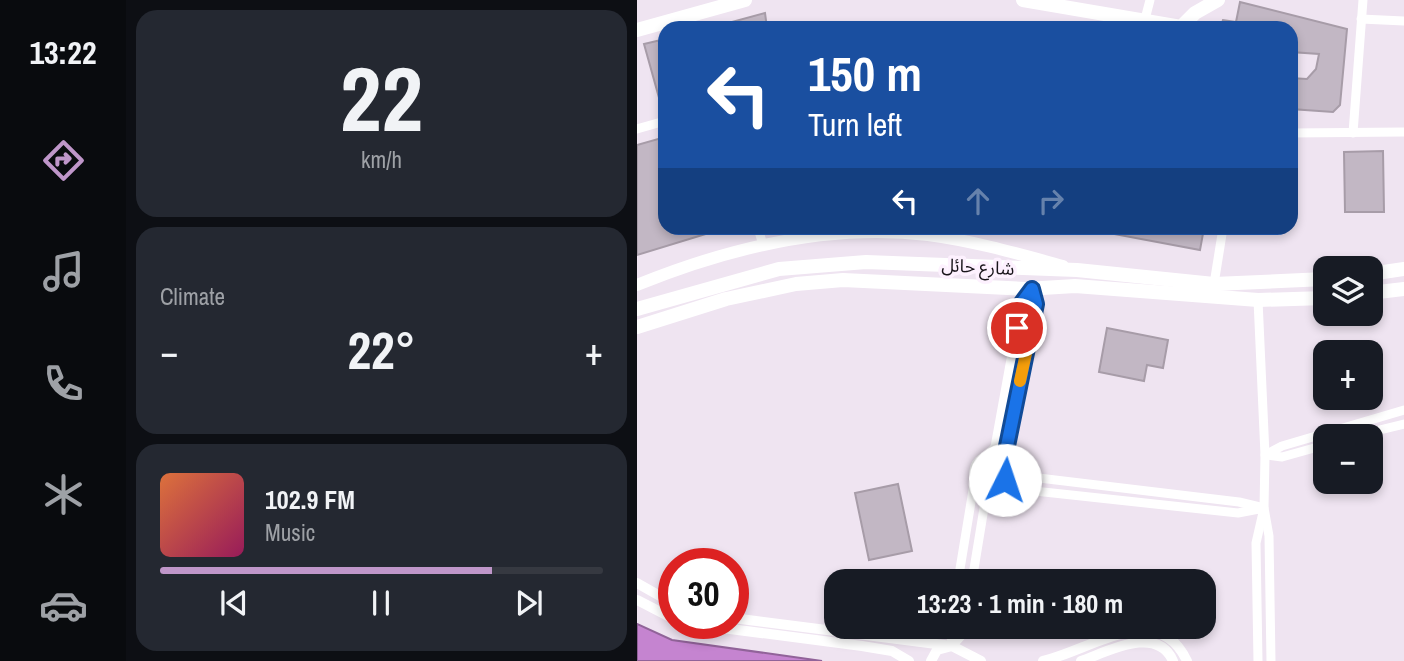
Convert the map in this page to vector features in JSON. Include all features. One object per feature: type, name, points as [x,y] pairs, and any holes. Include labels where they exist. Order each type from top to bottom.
[{"type":"main road","points":[[669,21],[744,0]]},
{"type":"main road","points":[[1023,0],[1047,2],[1135,21]]},
{"type":"main road","points":[[1187,21],[1195,13],[1218,0]]},
{"type":"main road","points":[[637,30],[658,24]]},
{"type":"main road","points":[[637,285],[672,271],[763,245],[821,235]]},
{"type":"main road","points":[[927,235],[1001,249],[1077,270]]},
{"type":"main road","name":"شارع حائل","points":[[637,309],[741,277],[809,265],[866,262],[1077,270],[1214,284],[1313,280]]},
{"type":"main road","points":[[1383,272],[1404,269]]},
{"type":"main road","name":"شارع حائل","points":[[637,327],[726,299],[796,284],[873,280],[1032,289],[1075,286],[1258,300],[1313,298]]},
{"type":"main road","points":[[1383,291],[1404,289]]},
{"type":"street","points":[[1145,21],[1150,0]]},
{"type":"street","points":[[1353,133],[1363,0]]},
{"type":"street","points":[[1193,21],[1195,13]]},
{"type":"street","points":[[1361,19],[1404,21]]},
{"type":"street","points":[[637,129],[658,123]]},
{"type":"street","points":[[1298,133],[1404,132]]},
{"type":"street","points":[[760,235],[763,245]]},
{"type":"street","points":[[1214,284],[1222,235]]},
{"type":"street","points":[[960,569],[977,463],[995,447],[1021,304],[1032,289]]},
{"type":"street","points":[[974,569],[985,502],[994,488],[1005,480],[1007,446],[1036,304],[1032,289]]},
{"type":"street","points":[[1258,300],[1265,455],[1264,508],[1269,536],[1271,661]]},
{"type":"street","points":[[1265,455],[1282,446],[1404,410]]},
{"type":"street","points":[[1383,429],[1404,424]]},
{"type":"street","points":[[1265,455],[1282,457],[1313,448]]},
{"type":"street","points":[[986,457],[1001,460],[1006,470],[1014,475],[1239,502],[1264,508]]},
{"type":"street","points":[[975,478],[982,486],[994,488],[1238,513],[1264,508]]},
{"type":"street","points":[[1258,661],[1256,543],[1264,508]]},
{"type":"street","points":[[637,583],[658,595]]},
{"type":"street","points":[[637,600],[658,611]]},
{"type":"street","points":[[749,620],[952,646],[981,661]]},
{"type":"street","points":[[1043,661],[1104,639],[1149,629],[1173,639],[1187,661]]},
{"type":"street","points":[[749,631],[892,651],[909,661]]},
{"type":"street","points":[[951,639],[952,646]]},
{"type":"street","points":[[931,661],[937,650],[952,646],[958,639]]},
{"type":"street","points":[[1081,661],[1144,641],[1163,648],[1173,661]]},
{"type":"shaded area","points":[[637,624],[658,634],[658,639],[822,661],[637,661]]},
{"type":"building","points":[[1240,2],[1347,29],[1340,105],[1333,112],[1298,110],[1298,78],[1307,79],[1316,69],[1319,54],[1298,52],[1298,21],[1236,21]]},
{"type":"building","points":[[765,13],[766,21],[735,21]]},
{"type":"building","points":[[658,41],[658,94],[644,44]]},
{"type":"building","points":[[658,139],[658,235],[702,235],[637,255],[637,145]]},
{"type":"building","points":[[1383,151],[1384,212],[1345,212],[1344,152]]},
{"type":"building","points":[[1119,235],[1203,235],[1200,250]]},
{"type":"building","points":[[1107,328],[1168,340],[1163,368],[1147,365],[1144,381],[1099,372]]},
{"type":"building","points":[[898,484],[912,551],[869,560],[855,493]]},
{"type":"slow traffic","points":[[1020,381],[1030,335]]},
{"type":"route","points":[[1005,480],[1007,446],[1036,304],[1032,289],[1021,304],[1017,328]]}]
